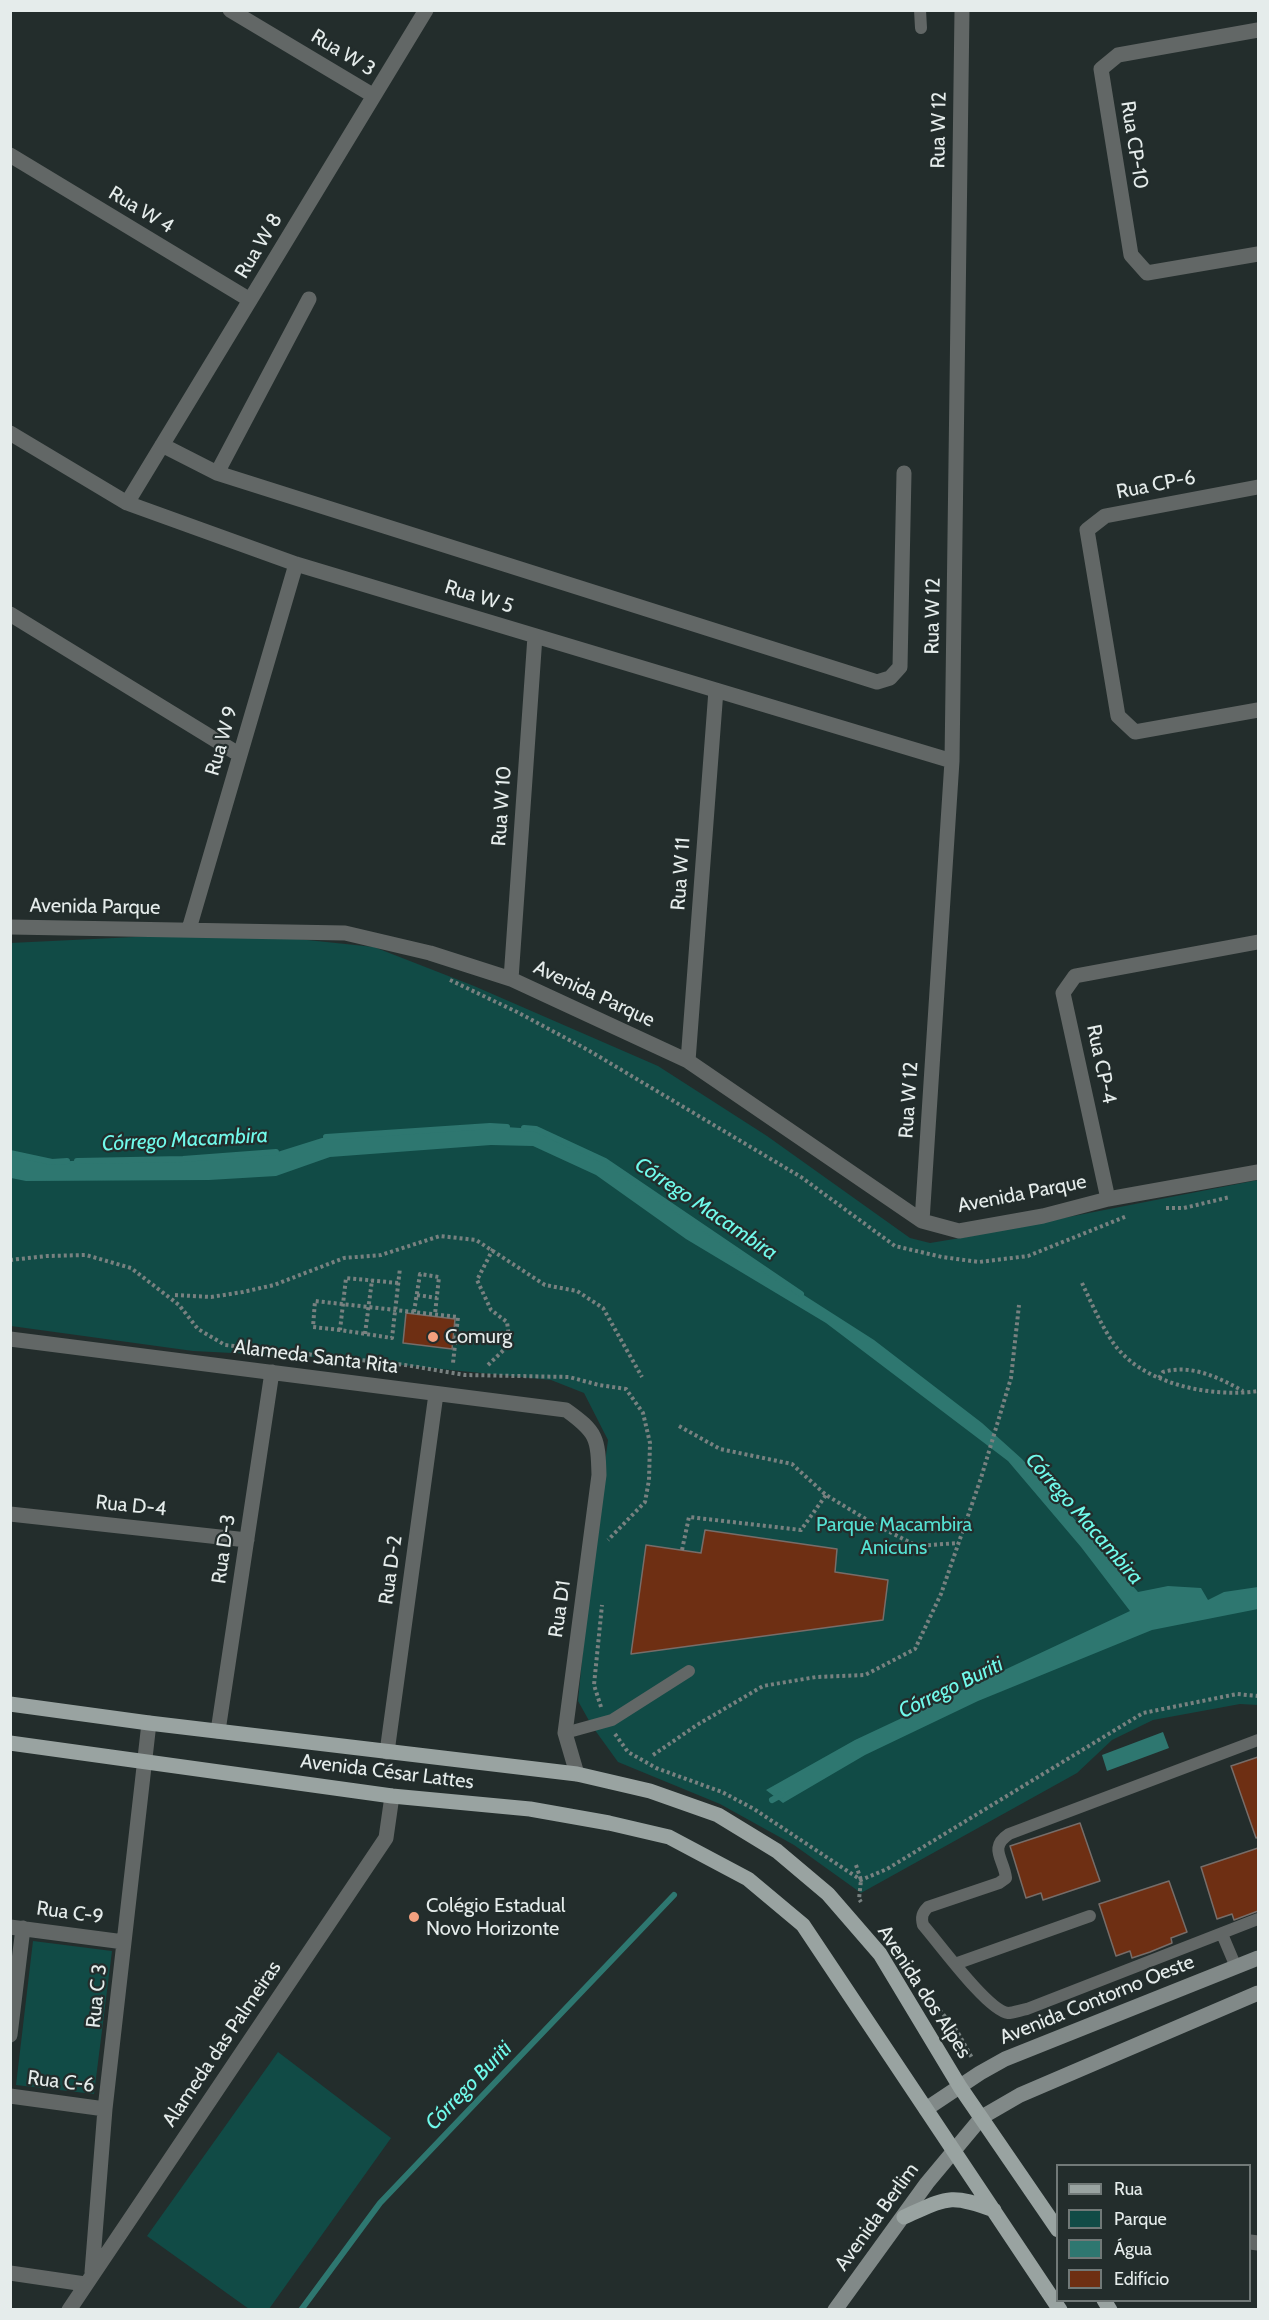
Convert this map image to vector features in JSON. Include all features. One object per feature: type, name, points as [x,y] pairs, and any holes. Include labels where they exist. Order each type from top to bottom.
[{"type":"main road","name":"Avenida César Lattes","points":[[10,1704],[149,1723],[577,1774],[650,1791],[718,1815]]},
{"type":"main road","name":"Avenida César Lattes","points":[[10,1743],[392,1796],[531,1809],[609,1823],[669,1838],[748,1879],[803,1924],[926,2109]]},
{"type":"main road","name":"Avenida dos Alpes","points":[[718,1815],[777,1851],[828,1894],[880,1954],[960,2087],[1056,2227]]},
{"type":"main road","name":"Avenida Contorno Oeste","points":[[926,2109],[1005,2060],[1258,1958]]},
{"type":"main road","points":[[953,2150],[982,2117],[1020,2095],[1258,1993]]},
{"type":"main road","points":[[926,2109],[1060,2310]]},
{"type":"main road","name":"Avenida Berlim","points":[[835,2310],[927,2182],[953,2150]]},
{"type":"main road","points":[[904,2217],[935,2202],[949,2199],[963,2199],[994,2210]]},
{"type":"street","name":"Rua W 3","points":[[230,10],[374,96]]},
{"type":"street","name":"Rua W 8","points":[[127,503],[426,10]]},
{"type":"street","name":"Rua W 12","points":[[922,1221],[952,761],[962,10]]},
{"type":"street","name":"Rua CP-10","points":[[1258,30],[1118,55],[1101,69],[1131,255],[1147,273],[1258,254]]},
{"type":"street","name":"Rua W 4","points":[[10,154],[250,300]]},
{"type":"street","points":[[216,473],[309,299]]},
{"type":"street","name":"Rua W 5","points":[[12,439],[127,503],[296,564],[952,761]]},
{"type":"street","points":[[162,445],[216,473],[877,682],[890,678],[900,667],[904,473]]},
{"type":"street","name":"Rua CP-6","points":[[1258,487],[1105,516],[1087,530],[1118,716],[1135,732],[1258,710]]},
{"type":"street","name":"Rua W 9","points":[[189,929],[296,564]]},
{"type":"street","points":[[10,614],[240,755]]},
{"type":"street","name":"Rua W 10","points":[[511,978],[535,636]]},
{"type":"street","name":"Rua W 11","points":[[688,1061],[716,690]]},
{"type":"street","name":"Avenida Parque","points":[[10,927],[345,933],[430,953],[511,978],[688,1061],[922,1221],[959,1231],[1043,1216],[1108,1199]]},
{"type":"street","name":"Rua CP-4","points":[[1108,1199],[1063,993],[1075,976],[1258,942]]},
{"type":"street","points":[[1108,1199],[1258,1172]]},
{"type":"street","name":"Alameda Santa Rita","points":[[10,1339],[566,1410],[587,1425],[598,1447]]},
{"type":"street","name":"Rua D-3","points":[[218,1731],[272,1372]]},
{"type":"street","name":"Rua D-2","points":[[387,1752],[436,1394]]},
{"type":"street","name":"Rua D1","points":[[577,1774],[565,1733],[600,1475],[598,1447]]},
{"type":"street","name":"Rua D-4","points":[[10,1514],[247,1540]]},
{"type":"street","name":"Rua C 3","points":[[89,2279],[105,2109],[149,1723]]},
{"type":"street","name":"Alameda das Palmeiras","points":[[69,2310],[386,1838],[392,1796]]},
{"type":"street","points":[[10,2035],[17,1928]]},
{"type":"street","name":"Rua C-9","points":[[17,1928],[124,1942]]},
{"type":"street","name":"Rua C-6","points":[[10,2097],[105,2109]]},
{"type":"street","points":[[10,2273],[89,2279]]},
{"type":"lane","points":[[920,10],[921,28]]},
{"type":"lane","points":[[565,1733],[612,1720],[688,1671]]},
{"type":"lane","points":[[1258,1740],[1009,1834],[998,1846],[998,1854],[1006,1878],[999,1883],[928,1907],[923,1912],[923,1925],[992,2005],[1007,2013],[1027,2009],[1258,1919]]},
{"type":"lane","points":[[955,1964],[1090,1916]]},
{"type":"lane","points":[[1222,1934],[1236,1967]]},
{"type":"path","points":[[445,978],[517,1012],[598,1056],[801,1177],[895,1246],[942,1257],[979,1262],[1028,1256],[1132,1214]]},
{"type":"path","points":[[1164,1209],[1184,1208],[1237,1196]]},
{"type":"path","points":[[175,1295],[212,1297],[243,1292],[274,1285],[344,1258],[381,1255],[440,1236],[476,1240],[545,1285],[577,1291],[603,1308],[642,1377]]},
{"type":"path","points":[[488,1365],[510,1344],[507,1322],[491,1310],[477,1280],[493,1249]]},
{"type":"path","points":[[10,1260],[86,1255],[131,1268],[179,1305],[198,1329],[225,1346],[405,1365],[465,1375],[569,1377],[598,1385],[626,1389],[640,1408],[645,1423],[650,1443],[649,1480],[645,1502],[609,1540],[608,1551]]},
{"type":"path","points":[[400,1268],[398,1283],[395,1310],[392,1338],[313,1327],[315,1301],[395,1310],[435,1314],[458,1317],[453,1363]]},
{"type":"path","points":[[414,1312],[420,1274],[439,1277],[435,1314]]},
{"type":"path","points":[[340,1330],[346,1278],[398,1283]]},
{"type":"path","points":[[365,1334],[372,1281]]},
{"type":"path","points":[[1082,1283],[1113,1343],[1143,1371],[1193,1390],[1245,1393],[1258,1391]]},
{"type":"path","points":[[417,1295],[437,1298]]},
{"type":"path","points":[[653,1755],[697,1725],[763,1686],[816,1677],[865,1675],[915,1649],[941,1594],[981,1478],[1011,1378],[1019,1305]]},
{"type":"path","points":[[1159,1378],[1163,1372],[1173,1369],[1191,1369],[1226,1381],[1245,1393]]},
{"type":"path","points":[[679,1426],[720,1449],[792,1464],[826,1495],[874,1524],[917,1546],[958,1543]]},
{"type":"path","points":[[682,1550],[689,1517],[801,1530],[826,1495]]},
{"type":"path","points":[[603,1596],[594,1685],[605,1722],[628,1752],[656,1768],[722,1792],[754,1809],[861,1880],[906,1857],[1143,1713],[1237,1694],[1258,1696]]},
{"type":"green space","name":"Parque Macambira Anicuns","points":[[197,934],[288,938],[374,947],[474,986],[658,1066],[767,1136],[910,1238],[930,1243],[1258,1180],[1258,1705],[1240,1704],[1153,1720],[1112,1740],[1077,1773],[861,1893],[794,1845],[720,1804],[618,1762],[592,1726],[578,1701],[591,1569],[608,1440],[584,1393],[551,1380],[331,1358],[193,1351],[11,1326],[10,943]]},
{"type":"green space","points":[[33,1941],[112,1951],[94,2094],[16,2085]]},
{"type":"green space","points":[[278,2052],[391,2138],[269,2309],[249,2309],[147,2236]]},
{"type":"water","points":[[490,1126],[536,1129],[605,1161],[874,1340],[982,1423],[1022,1459],[1138,1592],[1168,1586],[1201,1588],[1208,1600],[1224,1592],[1258,1587],[1258,1609],[1152,1630],[978,1701],[865,1755],[783,1803],[766,1790],[855,1740],[1130,1611],[1081,1547],[1008,1461],[826,1323],[686,1239],[596,1175],[533,1146],[491,1145],[330,1157],[276,1176],[209,1180],[26,1181],[11,1178],[11,1153],[52,1162],[183,1159],[271,1154],[322,1138]]},
{"type":"water","points":[[1163,1732],[1169,1748],[1107,1771],[1102,1755]]},
{"type":"building","points":[[406,1313],[455,1319],[452,1349],[403,1343]]},
{"type":"building","points":[[705,1530],[837,1549],[835,1572],[888,1580],[883,1620],[631,1654],[646,1545],[701,1553]]},
{"type":"building","points":[[1258,1757],[1258,1837],[1256,1838],[1231,1766]]},
{"type":"building","points":[[1080,1823],[1100,1881],[1043,1900],[1041,1893],[1026,1898],[1010,1846]]},
{"type":"building","points":[[1258,1848],[1258,1911],[1234,1920],[1232,1914],[1217,1919],[1201,1867]]},
{"type":"building","points":[[1169,1881],[1187,1932],[1171,1938],[1172,1943],[1150,1952],[1132,1958],[1130,1951],[1116,1956],[1099,1904]]},
{"type":"waterway","name":"Córrego Macambira","points":[[326,1137],[490,1126],[507,1127]]},
{"type":"waterway","name":"Córrego Macambira","points":[[524,1128],[536,1129],[605,1161],[801,1294]]},
{"type":"waterway","name":"Córrego Macambira","points":[[77,1161],[183,1159],[276,1152]]},
{"type":"waterway","name":"Córrego Macambira","points":[[10,1153],[52,1162],[67,1161]]},
{"type":"waterway","name":"Córrego Buriti","points":[[772,1800],[783,1794]]},
{"type":"waterway","name":"Córrego Buriti","points":[[301,2310],[380,2203],[674,1895]]},
{"type":"place","name":"Comurg","points":[[433,1337]]},
{"type":"place","name":"Colégio Estadual Novo Horizonte","points":[[414,1917]]}]
